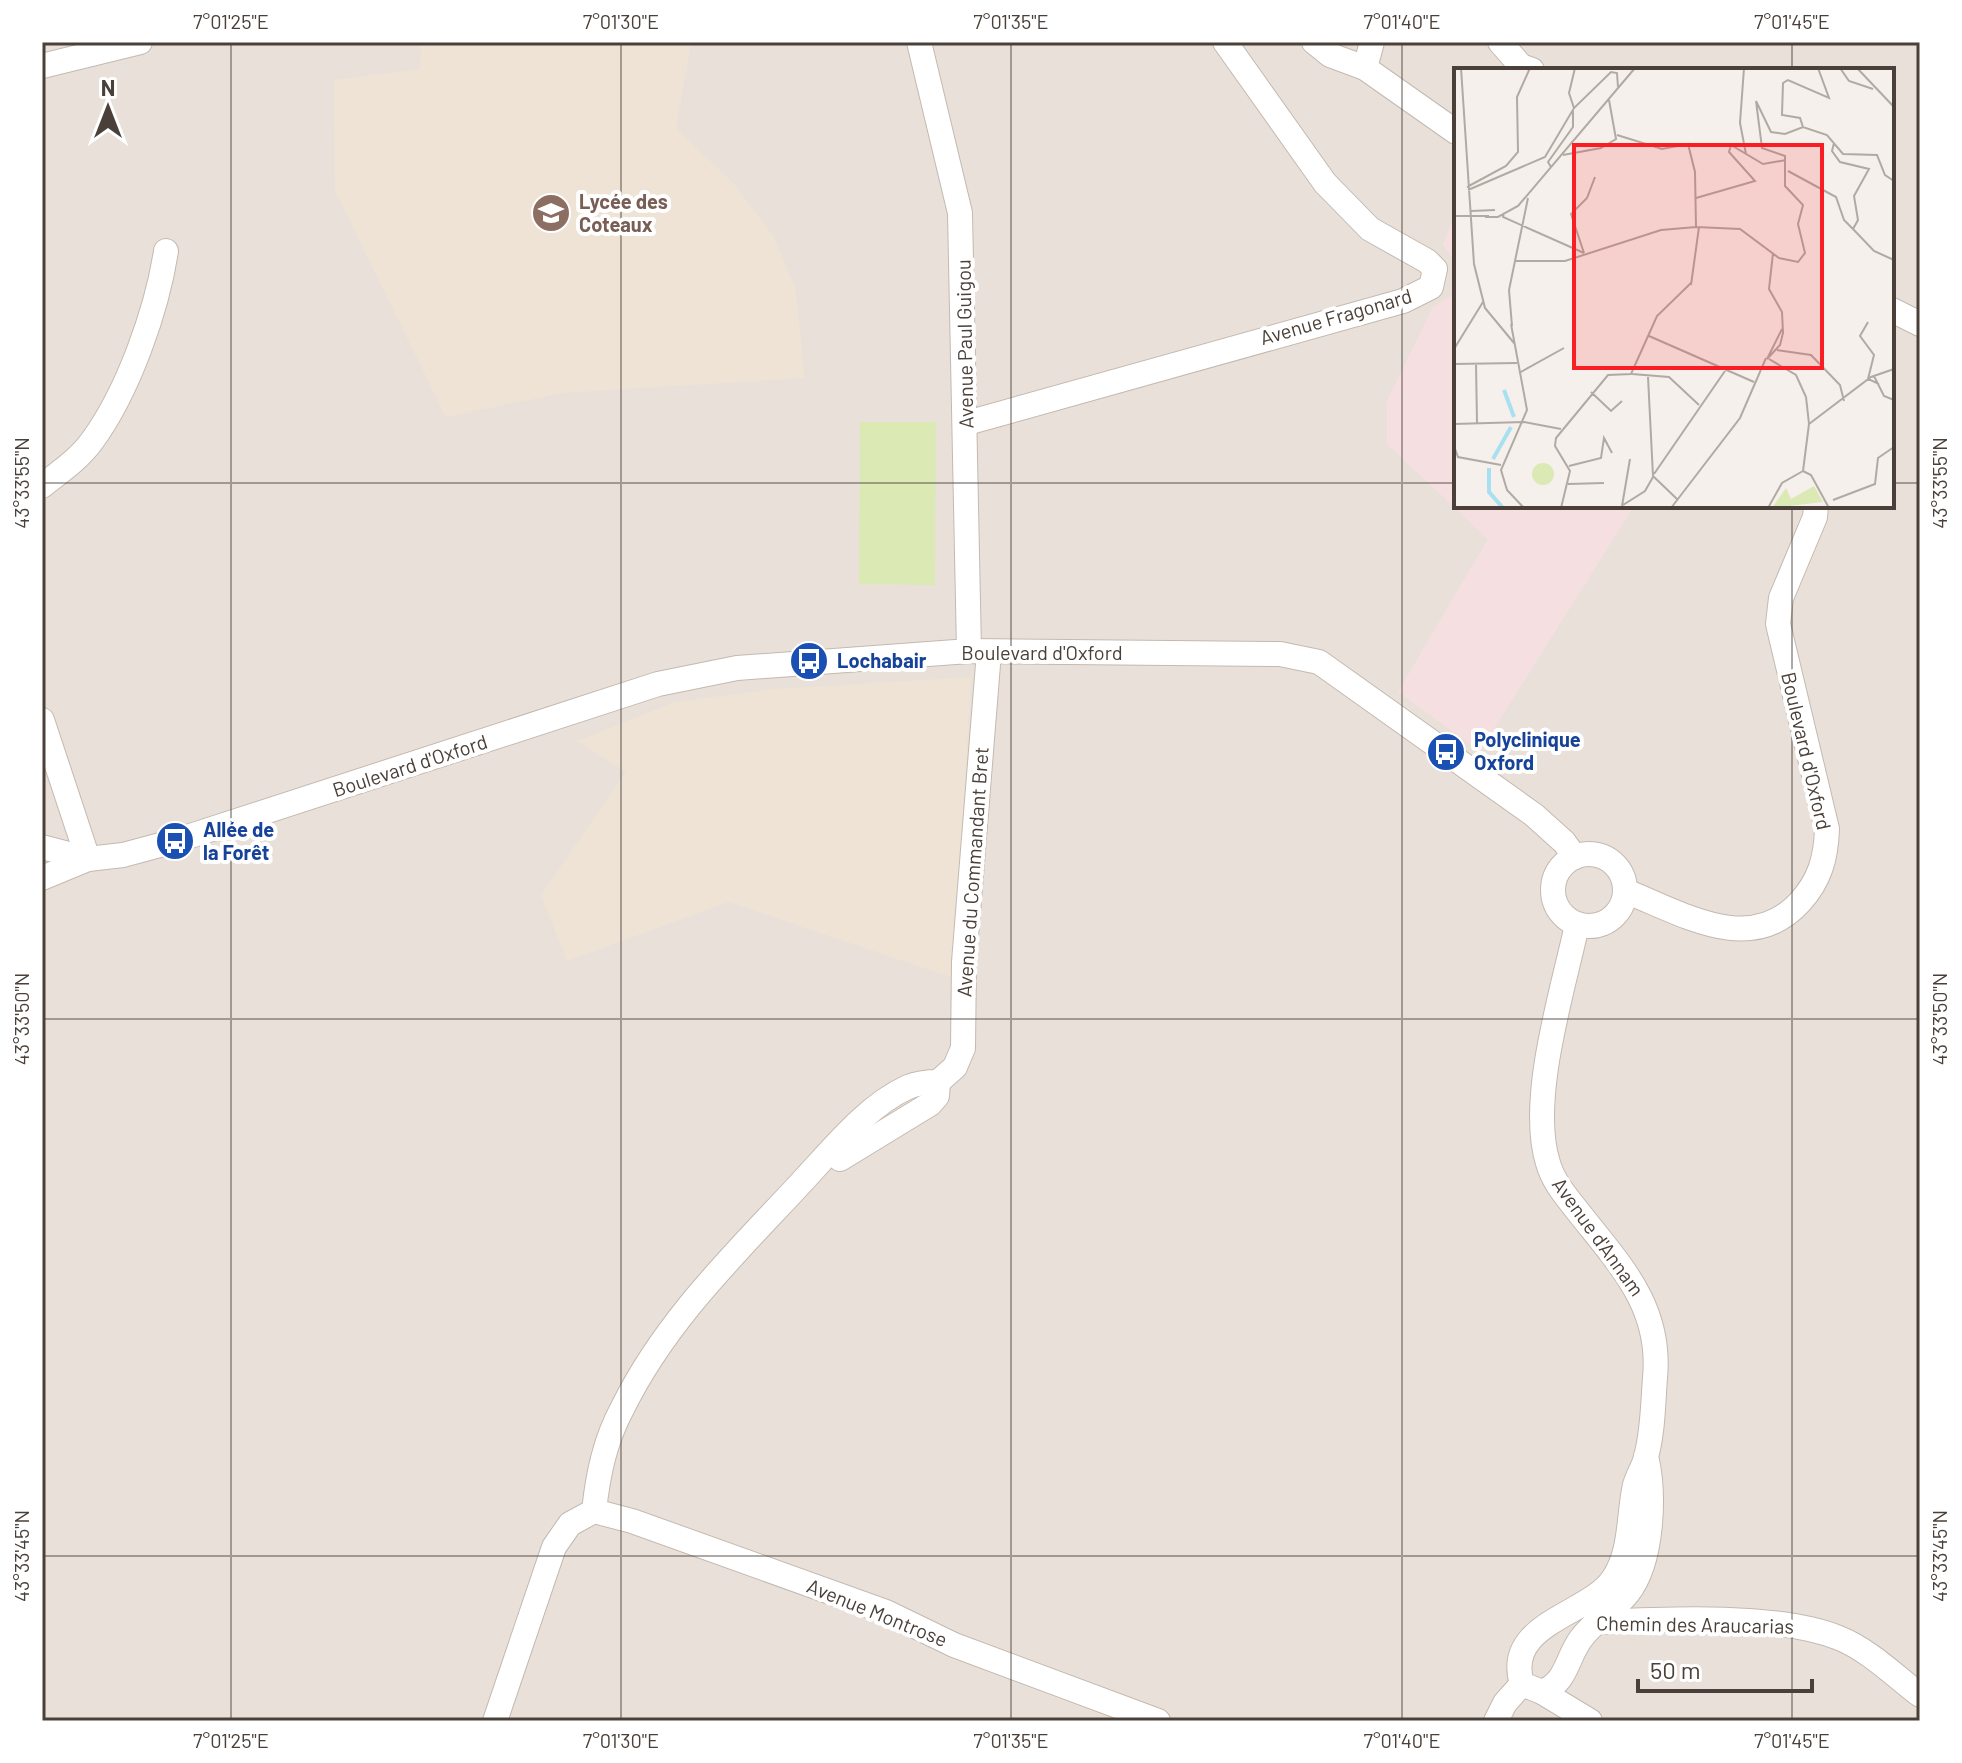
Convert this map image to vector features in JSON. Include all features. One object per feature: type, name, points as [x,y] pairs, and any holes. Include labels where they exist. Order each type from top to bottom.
[{"type":"street","points":[[42,66],[140,42]]},
{"type":"street","name":"Avenue Paul Guigou","points":[[919,42],[960,213],[979,652]]},
{"type":"street","name":"Avenue Fragonard","points":[[967,423],[1403,301],[1431,287],[1435,269],[1427,261],[1370,229],[1325,183],[1225,42]]},
{"type":"street","points":[[1314,42],[1330,55],[1365,68],[1454,131]]},
{"type":"street","points":[[1365,68],[1372,42]]},
{"type":"street","points":[[1500,42],[1521,66],[1526,68]]},
{"type":"street","points":[[42,486],[78,457],[104,423],[151,320],[166,251]]},
{"type":"street","points":[[1894,311],[1920,324]]},
{"type":"street","name":"Boulevard d'Oxford","points":[[1625,891],[1728,929],[1750,932],[1775,923],[1814,886],[1826,854],[1827,829],[1778,624],[1781,598],[1815,508]]},
{"type":"street","name":"Boulevard d'Oxford","points":[[42,878],[88,859],[160,846],[691,676],[809,661],[979,652],[1280,654],[1319,662],[1534,815],[1564,842],[1575,857]]},
{"type":"street","name":"Avenue du Commandant Bret","points":[[594,1511],[604,1449],[622,1407],[656,1349],[732,1255],[797,1188],[930,1104],[937,1096],[938,1082],[955,1067],[963,1048],[964,962],[979,652]]},
{"type":"street","points":[[42,720],[88,859]]},
{"type":"street","points":[[42,847],[88,859]]},
{"type":"street","points":[[1586,854],[1609,860],[1623,879],[1625,891],[1618,912],[1600,925],[1577,925],[1558,909],[1553,898],[1557,874],[1575,857],[1586,854]]},
{"type":"street","name":"Avenue d'Annam","points":[[1532,1688],[1519,1665],[1522,1654],[1546,1624],[1594,1598],[1615,1577],[1625,1552],[1636,1483],[1646,1456],[1656,1375],[1652,1322],[1630,1276],[1558,1185],[1542,1142],[1545,1081],[1577,925]]},
{"type":"street","name":"Avenue d'Annam","points":[[1635,1584],[1644,1557],[1653,1484],[1646,1456]]},
{"type":"street","points":[[495,1721],[554,1547],[570,1524],[594,1511]]},
{"type":"street","name":"Avenue Montrose","points":[[594,1511],[632,1521],[886,1612],[954,1645],[1158,1721]]},
{"type":"street","points":[[1496,1721],[1505,1703],[1532,1688],[1563,1677],[1576,1647],[1596,1622],[1635,1584],[1643,1608],[1655,1621]]},
{"type":"street","name":"Chemin des Araucarias","points":[[1546,1624],[1655,1621],[1785,1624],[1813,1629],[1842,1639],[1920,1695]]},
{"type":"street","points":[[1532,1688],[1590,1721]]},
{"type":"shaded area","points":[[42,42],[1920,42],[1920,1721],[42,1721]]},
{"type":"shaded area","name":"Lycée des Coteaux","points":[[421,42],[691,43],[676,128],[734,184],[773,236],[795,287],[805,378],[563,393],[446,417],[335,191],[334,80],[420,69]]},
{"type":"shaded area","points":[[1454,218],[1454,260],[1443,244]]},
{"type":"shaded area","points":[[1454,278],[1454,507],[1387,444],[1387,401],[1433,307],[1453,295]]},
{"type":"shaded area","points":[[1455,508],[1633,508],[1480,751],[1398,692],[1488,539]]},
{"type":"shaded area","points":[[971,677],[954,978],[729,902],[567,961],[541,895],[626,772],[577,741],[675,702],[775,689]]},
{"type":"green space","points":[[860,422],[936,422],[935,585],[859,584]]},
{"type":"place","name":"Lycée des Coteaux","points":[[551,213]]},
{"type":"place","name":"Lochabair","points":[[809,661]]},
{"type":"place","name":"Polyclinique Oxford","points":[[1446,752]]},
{"type":"place","name":"Allée de la Forêt","points":[[175,841]]}]
